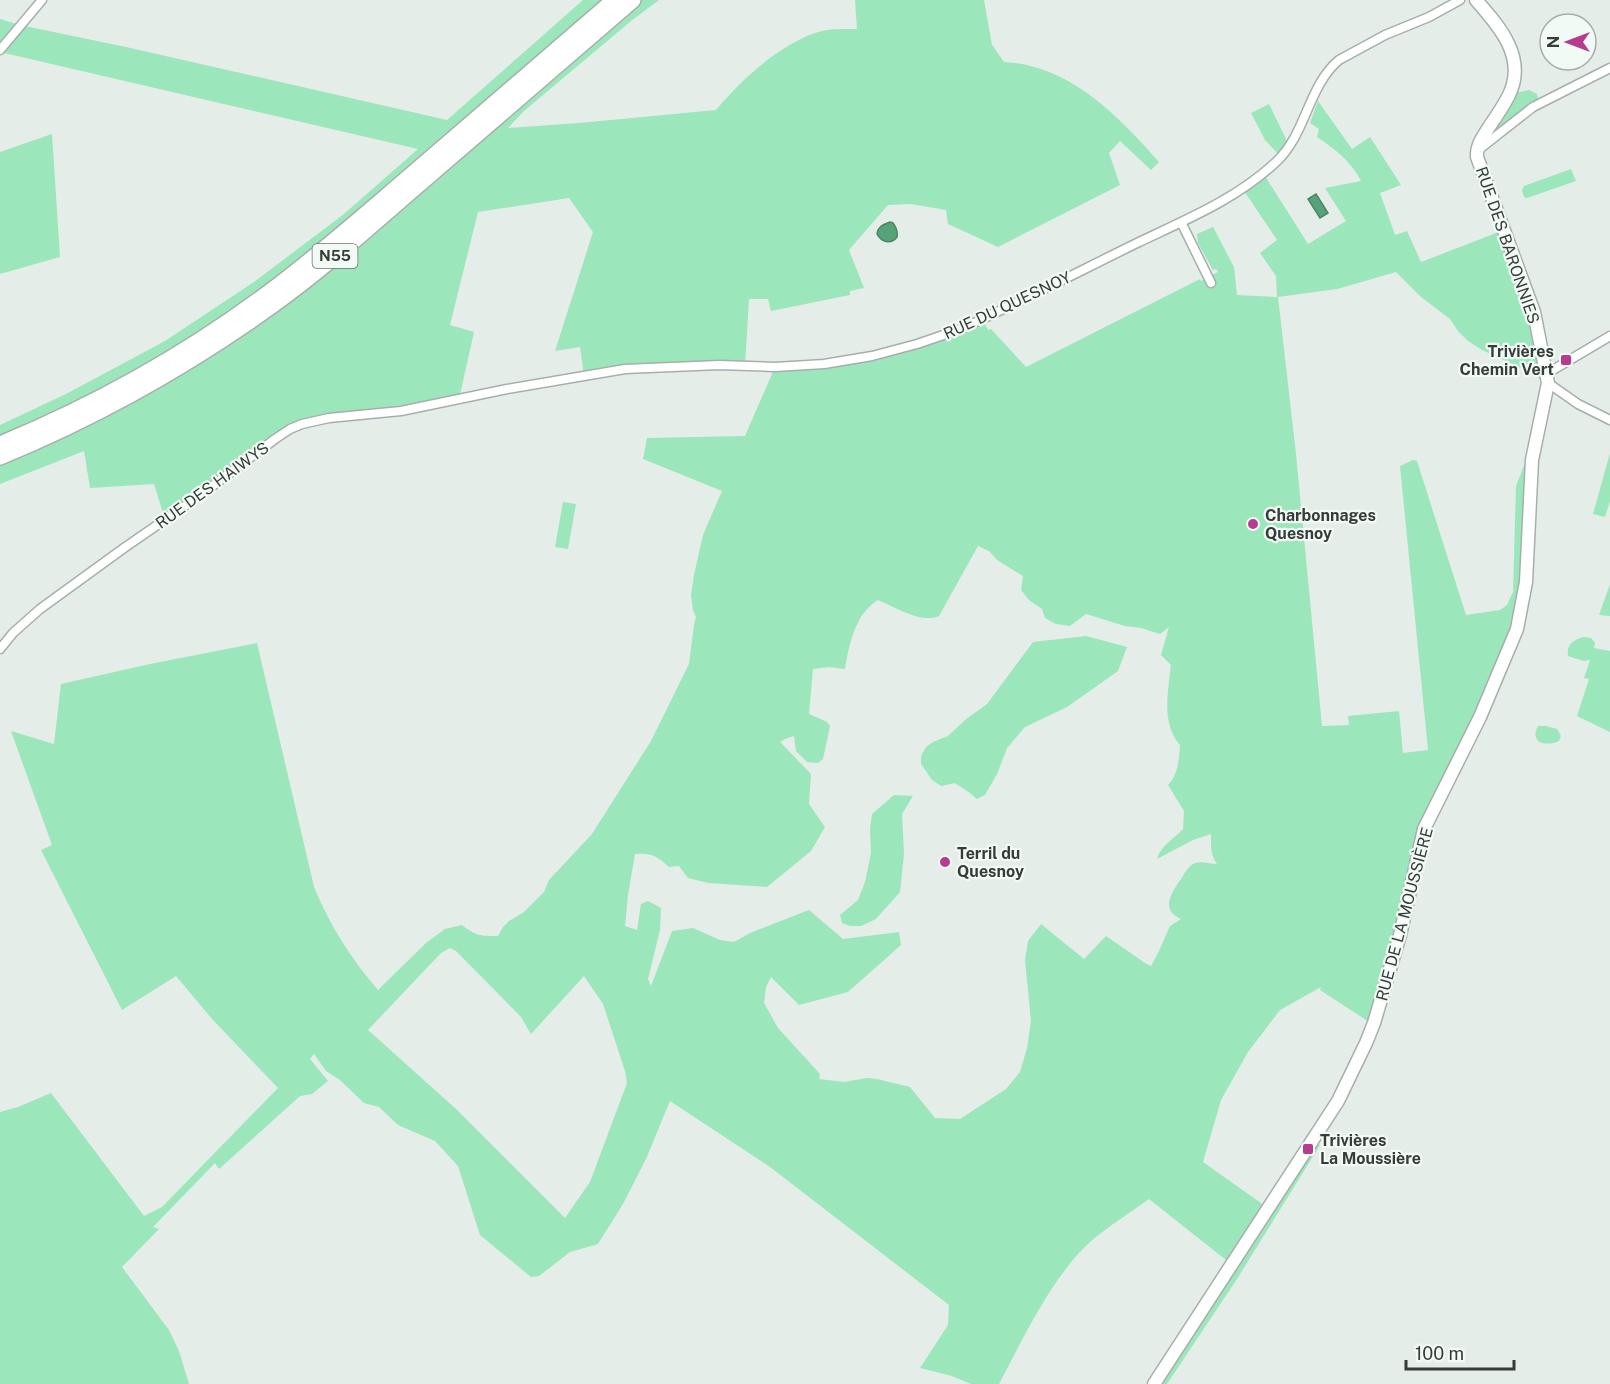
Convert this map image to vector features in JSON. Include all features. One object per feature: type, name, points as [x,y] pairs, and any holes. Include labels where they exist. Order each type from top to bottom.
[{"type":"highway","name":"N55","points":[[0,444],[66,415],[136,378],[268,294],[344,233],[614,0]]},
{"type":"highway","name":"N55","points":[[0,457],[72,425],[144,388],[222,340],[274,304],[353,241],[633,0]]},
{"type":"street","points":[[0,50],[42,0]]},
{"type":"street","name":"RUE DU QUESNOY","points":[[459,399],[507,388],[625,369],[661,366],[796,366],[872,356],[961,329],[1220,203],[1263,173],[1281,157],[1296,137],[1326,72],[1339,60],[1385,35],[1428,17],[1460,0]]},
{"type":"street","name":"RUE DES BARONNIES","points":[[1476,0],[1500,28],[1512,51],[1515,69],[1513,84],[1478,144],[1477,157],[1534,312],[1547,379],[1545,403]]},
{"type":"street","points":[[1477,151],[1533,107],[1610,68]]},
{"type":"street","points":[[1181,222],[1211,283]]},
{"type":"street","points":[[1610,336],[1547,379],[1578,404],[1610,420]]},
{"type":"street","name":"RUE DES HAIWYS","points":[[0,649],[13,633],[40,609],[290,429],[314,421],[401,411],[459,399]]},
{"type":"street","name":"RUE DE LA MOUSSIÈRE","points":[[1154,1384],[1338,1101],[1371,1033],[1400,935],[1424,829],[1480,717],[1517,629],[1526,582],[1532,460],[1545,403]]},
{"type":"shaded area","points":[[583,0],[607,0],[267,289],[138,373],[0,439],[0,425],[66,394],[165,341],[254,282],[344,214],[418,149],[0,52],[0,19],[447,120]]},
{"type":"shaded area","points":[[639,0],[659,0],[524,111],[508,128],[716,110],[761,65],[787,46],[820,31],[857,29],[855,0],[984,0],[992,45],[1004,62],[1024,64],[1047,71],[1083,90],[1116,117],[1159,162],[1151,170],[1120,141],[1109,153],[1120,185],[998,247],[948,224],[946,210],[911,204],[888,205],[849,250],[864,288],[850,291],[850,295],[771,311],[768,299],[749,299],[745,366],[584,375],[580,347],[555,351],[593,232],[569,198],[478,212],[450,325],[474,332],[459,399],[302,424],[165,519],[154,484],[90,488],[84,451],[0,484],[0,461],[146,391]]},
{"type":"shaded area","points":[[1529,90],[1537,94],[1539,103],[1489,137],[1515,93]]},
{"type":"shaded area","points":[[1318,101],[1352,149],[1370,137],[1401,185],[1380,193],[1395,235],[1407,231],[1421,262],[1504,230],[1534,312],[1548,383],[1468,341],[1450,319],[1421,297],[1396,272],[1337,289],[1278,297],[1296,454],[1322,726],[1349,725],[1348,716],[1399,711],[1403,753],[1428,750],[1400,466],[1413,460],[1417,461],[1466,615],[1500,610],[1507,605],[1513,592],[1516,486],[1525,463],[1539,398],[1532,460],[1523,606],[1430,815],[1400,935],[1369,1022],[1320,990],[1321,987],[1280,1010],[1248,1052],[1221,1100],[1203,1162],[1268,1208],[1312,1141],[1320,1145],[1237,1279],[1167,1384],[1154,1384],[1231,1264],[1149,1199],[1095,1238],[1067,1267],[1035,1316],[999,1384],[971,1384],[952,1376],[920,1368],[948,1325],[949,1305],[770,1167],[670,1101],[646,1159],[623,1204],[598,1244],[570,1252],[539,1276],[531,1277],[480,1235],[458,1166],[435,1141],[398,1125],[379,1107],[364,1103],[340,1080],[326,1071],[314,1054],[310,1059],[328,1081],[312,1094],[300,1096],[219,1169],[215,1163],[153,1227],[159,1229],[122,1267],[169,1330],[179,1351],[189,1384],[0,1384],[0,1112],[51,1093],[144,1216],[162,1207],[278,1088],[212,1019],[176,976],[122,1010],[41,850],[52,845],[11,731],[54,744],[61,684],[257,643],[314,887],[334,928],[368,978],[378,990],[426,943],[445,929],[462,925],[478,935],[498,936],[509,921],[524,912],[544,892],[549,880],[592,834],[651,741],[689,664],[696,617],[691,595],[694,575],[703,535],[722,491],[643,459],[647,438],[745,436],[775,367],[872,356],[982,319],[988,330],[991,329],[1026,367],[1218,272],[1216,269],[1213,270],[1198,243],[1197,234],[1213,227],[1234,267],[1237,295],[1277,297],[1276,276],[1260,253],[1277,240],[1242,188],[1263,173],[1308,244],[1346,221],[1325,188],[1361,181],[1342,156],[1317,137],[1319,129],[1310,123]],"holes":[[[978,546],[989,551],[997,560],[1023,576],[1021,590],[1029,600],[1042,609],[1045,618],[1056,624],[1070,626],[1086,614],[1160,634],[1169,627],[1161,655],[1171,665],[1168,717],[1170,727],[1180,745],[1176,772],[1168,785],[1184,811],[1183,829],[1165,846],[1157,859],[1193,840],[1211,834],[1212,853],[1217,864],[1202,862],[1193,864],[1177,884],[1171,895],[1169,906],[1171,911],[1181,919],[1170,926],[1151,966],[1106,936],[1084,959],[1041,924],[1028,941],[1025,960],[1031,1021],[1020,1072],[1006,1089],[960,1119],[935,1118],[910,1087],[867,1078],[844,1082],[819,1079],[820,1074],[778,1028],[764,1003],[766,987],[771,977],[799,1005],[848,992],[901,945],[899,932],[843,939],[809,910],[750,933],[734,942],[720,940],[693,928],[672,931],[651,986],[648,979],[660,930],[661,908],[648,901],[641,904],[637,930],[625,926],[635,854],[654,856],[669,867],[679,866],[688,878],[708,883],[767,887],[811,851],[825,827],[809,804],[811,774],[780,742],[794,736],[796,751],[807,762],[818,763],[823,759],[830,726],[827,722],[809,714],[813,669],[829,667],[845,669],[854,631],[864,613],[878,600],[916,616],[924,618],[939,616]],[[450,948],[456,951],[521,1017],[531,1034],[584,976],[603,1004],[627,1083],[590,1182],[565,1218],[455,1108],[368,1030],[441,953]]]},
{"type":"shaded area","points":[[1269,104],[1287,141],[1291,144],[1281,157],[1265,140],[1251,113]]},
{"type":"shaded area","points":[[52,134],[60,257],[0,274],[0,152]]},
{"type":"shaded area","points":[[1571,169],[1576,181],[1527,198],[1524,197],[1522,190],[1524,186]]},
{"type":"shaded area","points":[[1316,194],[1328,213],[1320,218],[1308,199]]},
{"type":"shaded area","points":[[890,222],[896,228],[897,237],[886,242],[877,234],[880,227]]},
{"type":"shaded area","points":[[1610,453],[1610,501],[1605,517],[1593,514]]},
{"type":"shaded area","points":[[563,502],[576,504],[568,549],[555,547]]},
{"type":"shaded area","points":[[1610,584],[1610,616],[1599,615]]},
{"type":"shaded area","points":[[1086,636],[1127,647],[1118,671],[1067,707],[1025,727],[1007,748],[997,774],[985,795],[977,799],[955,783],[941,786],[932,780],[921,764],[921,756],[926,747],[948,736],[987,704],[1033,642]]},
{"type":"shaded area","points":[[1584,637],[1591,638],[1595,643],[1594,648],[1610,651],[1610,732],[1577,716],[1589,679],[1584,678],[1590,660],[1584,661],[1568,656],[1568,649],[1571,643]]},
{"type":"shaded area","points":[[1538,726],[1557,729],[1561,736],[1559,741],[1549,744],[1537,740]]},
{"type":"shaded area","points":[[894,795],[913,796],[902,814],[904,854],[900,892],[876,919],[861,926],[850,926],[842,923],[840,915],[858,900],[865,882],[871,853],[872,814]]},
{"type":"place","name":"Trivières Chemin Vert","points":[[1566,360]]},
{"type":"place","name":"Charbonnages Quesnoy","points":[[1253,524]]},
{"type":"place","name":"Terril du Quesnoy","points":[[945,862]]},
{"type":"place","name":"Trivières La Moussière","points":[[1308,1149]]}]
